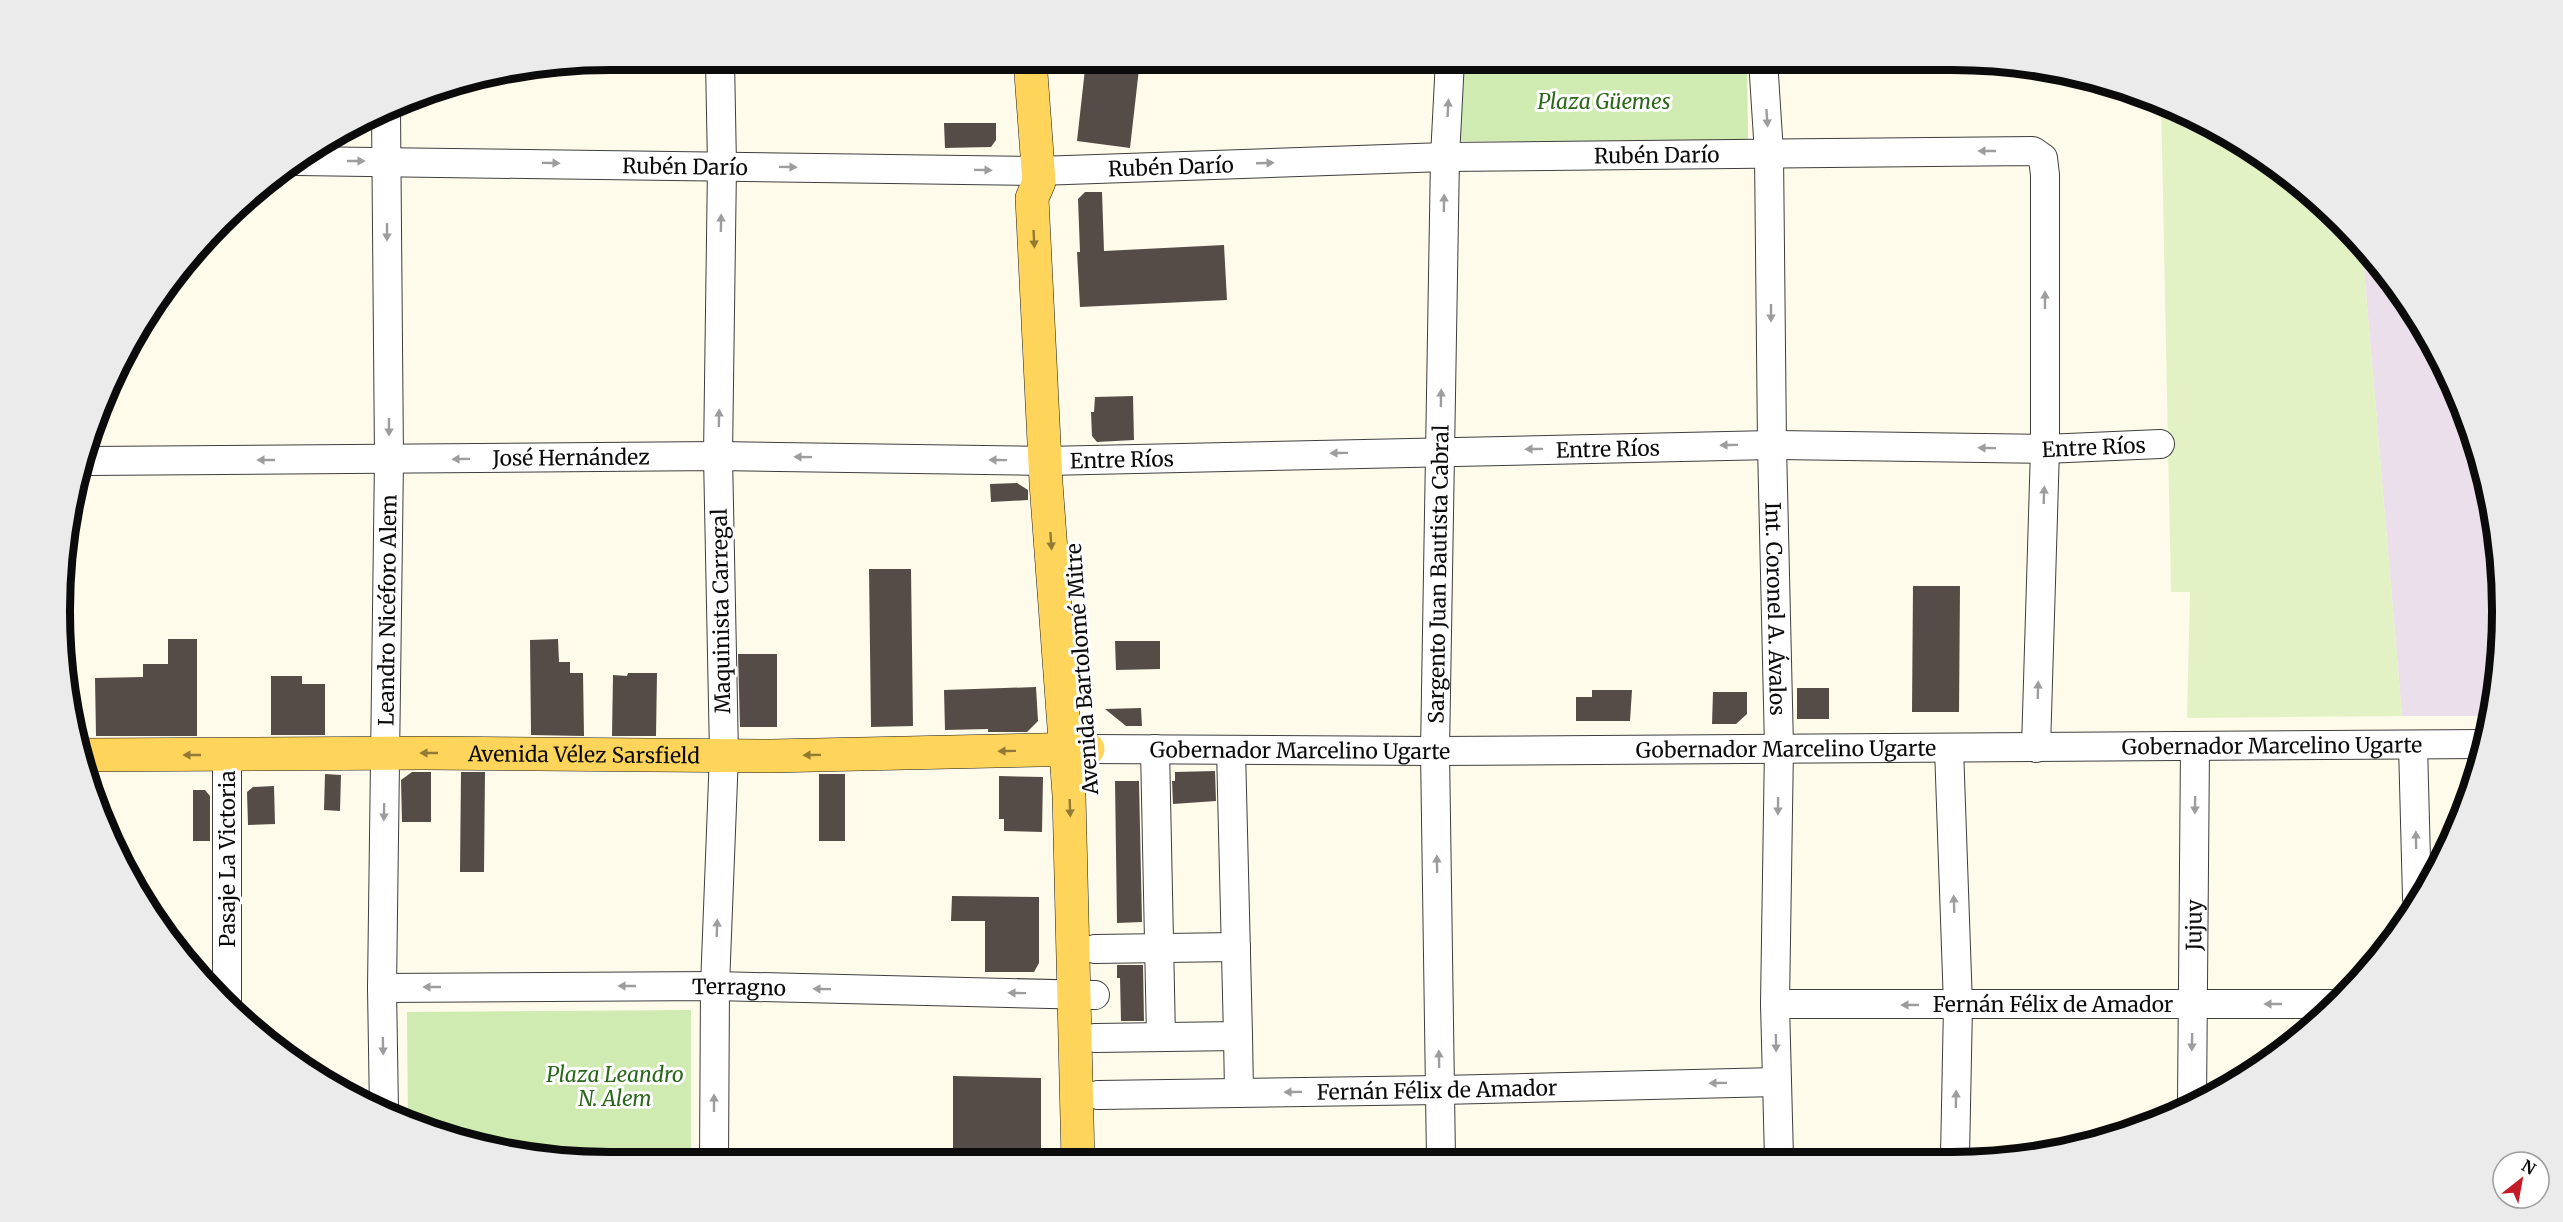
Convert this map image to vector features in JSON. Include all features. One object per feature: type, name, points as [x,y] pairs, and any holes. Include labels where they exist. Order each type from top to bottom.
[{"type":"main road","name":"Avenida Bartolomé Mitre","points":[[1031,70],[1039,176],[1051,197],[1053,207],[1056,460],[1077,750],[1085,995],[1078,1152]]},
{"type":"main road","name":"Avenida Bartolomé Mitre","points":[[1077,750],[1093,833],[1095,949],[1085,995],[1095,1038],[1098,1152]]},
{"type":"main road","name":"Avenida Vélez Sarsfield","points":[[90,756],[724,754],[771,756],[1077,750]]},
{"type":"street","name":"Maquinista Carregal","points":[[714,1152],[715,986],[724,754],[718,456],[722,166],[720,70]]},
{"type":"street","name":"Sargento Juan Bautista Cabral","points":[[1441,1152],[1436,751],[1445,156],[1449,70]]},
{"type":"street","name":"Int. Coronel A. Ávalos","points":[[1764,70],[1770,153],[1772,445],[1779,747],[1775,1004],[1779,1152]]},
{"type":"street","name":"Leandro Nicéforo Alem","points":[[384,1101],[382,988],[389,460],[386,120]]},
{"type":"street","name":"Rubén Darío","points":[[313,161],[722,166],[1039,176],[1445,156],[2033,151],[2043,158],[2045,175],[2045,449]]},
{"type":"street","name":"Entre Ríos","points":[[1056,460],[1441,450],[1772,445],[2045,449],[2160,444]]},
{"type":"street","points":[[2036,748],[2045,449]]},
{"type":"street","name":"José Hernández","points":[[92,461],[718,456],[1056,460]]},
{"type":"street","name":"Gobernador Marcelino Ugarte","points":[[1077,750],[1436,751],[2476,744]]},
{"type":"street","points":[[2413,745],[2417,886]]},
{"type":"street","name":"Jujuy","points":[[2192,1095],[2195,747]]},
{"type":"street","points":[[1949,748],[1958,1005],[1955,1152]]},
{"type":"street","points":[[1155,749],[1161,1037]]},
{"type":"street","points":[[1232,750],[1239,1092]]},
{"type":"street","name":"Pasaje La Victoria","points":[[227,754],[227,991]]},
{"type":"street","points":[[1095,949],[1236,947]]},
{"type":"street","name":"Terragno","points":[[382,988],[715,986],[1085,995]]},
{"type":"street","name":"Fernán Félix de Amador","points":[[1775,1004],[2322,1004]]},
{"type":"street","points":[[1095,1038],[1238,1036]]},
{"type":"street","name":"Fernán Félix de Amador","points":[[1098,1095],[1777,1082]]},
{"type":"shaded area","points":[[2363,261],[2401,311],[2437,372],[2464,437],[2474,471],[2488,540],[2492,611],[2491,646],[2482,716],[2402,716]]},
{"type":"green space","name":"Plaza Güemes","points":[[1461,70],[1747,70],[1748,142],[1461,141]]},
{"type":"green space","points":[[2161,113],[2222,143],[2281,182],[2334,229],[2363,261],[2402,716],[2187,718],[2190,592],[2171,592]]},
{"type":"green space","name":"Plaza Leandro N. Alem","points":[[691,1010],[691,1152],[611,1152],[540,1147],[471,1133],[408,1112],[407,1012]]},
{"type":"building","points":[[1085,70],[1139,70],[1130,148],[1077,141]]},
{"type":"building","points":[[944,123],[996,123],[996,140],[991,147],[945,148]]},
{"type":"building","points":[[1085,192],[1102,192],[1104,251],[1224,245],[1227,300],[1080,307],[1077,252],[1080,252],[1078,199]]},
{"type":"building","points":[[1133,396],[1134,440],[1097,442],[1092,436],[1091,412],[1094,412],[1095,397]]},
{"type":"building","points":[[1017,483],[1028,490],[1028,500],[991,502],[990,484]]},
{"type":"building","points":[[869,569],[911,569],[913,726],[871,727]]},
{"type":"building","points":[[1913,586],[1960,586],[1959,712],[1912,712]]},
{"type":"building","points":[[168,639],[197,639],[197,736],[96,736],[95,678],[143,677],[143,664],[168,664]]},
{"type":"building","points":[[558,639],[559,662],[570,662],[570,673],[583,673],[584,736],[531,735],[530,640]]},
{"type":"building","points":[[1115,641],[1160,641],[1160,669],[1116,670]]},
{"type":"building","points":[[738,654],[777,654],[777,727],[740,727]]},
{"type":"building","points":[[628,673],[657,673],[656,736],[612,736],[613,675],[627,676]]},
{"type":"building","points":[[271,676],[302,676],[302,684],[325,684],[325,735],[271,735]]},
{"type":"building","points":[[1036,687],[1038,721],[1027,732],[988,732],[988,729],[945,730],[944,690]]},
{"type":"building","points":[[1797,688],[1829,688],[1829,719],[1797,719]]},
{"type":"building","points":[[1592,690],[1632,690],[1630,721],[1576,721],[1576,697],[1592,697]]},
{"type":"building","points":[[1713,692],[1747,692],[1747,714],[1736,724],[1712,724]]},
{"type":"building","points":[[1141,708],[1142,726],[1126,726],[1105,709]]},
{"type":"building","points":[[1215,771],[1216,801],[1173,804],[1172,781],[1175,781],[1175,772]]},
{"type":"building","points":[[412,772],[431,772],[431,822],[402,822],[401,780]]},
{"type":"building","points":[[461,772],[485,772],[484,872],[460,872]]},
{"type":"building","points":[[325,774],[341,775],[340,811],[324,810]]},
{"type":"building","points":[[819,774],[845,774],[845,841],[819,841]]},
{"type":"building","points":[[999,776],[1043,777],[1042,832],[1004,831],[1004,819],[999,819]]},
{"type":"building","points":[[1115,781],[1139,781],[1142,922],[1117,923]]},
{"type":"building","points":[[274,786],[275,824],[248,825],[247,792],[253,787]]},
{"type":"building","points":[[193,790],[205,790],[210,796],[210,841],[193,841]]},
{"type":"building","points":[[952,896],[1039,897],[1039,963],[1034,972],[985,972],[985,921],[951,921]]},
{"type":"building","points":[[1117,965],[1143,965],[1144,1021],[1121,1021],[1120,978],[1117,978]]},
{"type":"building","points":[[953,1076],[1041,1078],[1041,1152],[953,1151]]}]
